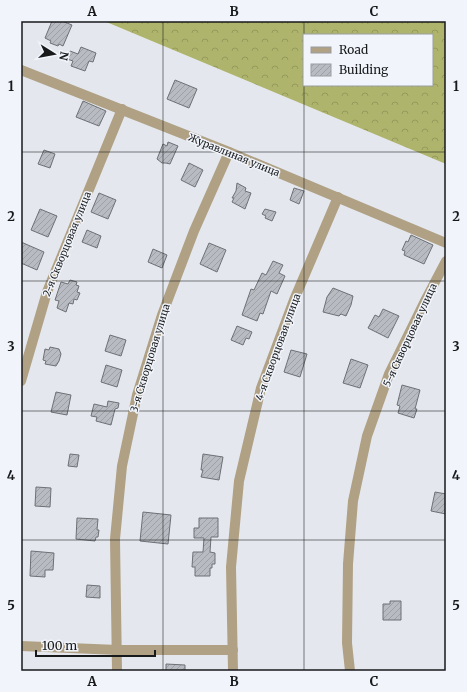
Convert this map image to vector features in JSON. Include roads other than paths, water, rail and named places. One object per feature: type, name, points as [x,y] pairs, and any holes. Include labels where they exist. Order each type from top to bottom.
[{"type":"street","name":"Журавлиная улица","points":[[21,70],[229,152],[446,243]]},
{"type":"street","name":"2-я Скворцовая улица","points":[[21,381],[47,292],[122,110]]},
{"type":"street","name":"3-я Скворцовая улица","points":[[118,671],[114,539],[122,466],[137,395],[162,315],[194,230],[229,152]]},
{"type":"street","name":"4-я Скворцовая улица","points":[[233,671],[231,567],[239,481],[261,388],[294,300],[338,197]]},
{"type":"street","name":"5-я Скворцовая улица","points":[[350,671],[348,644],[348,564],[353,501],[367,436],[389,374],[446,261]]},
{"type":"street","points":[[21,646],[118,650],[232,650]]}]
